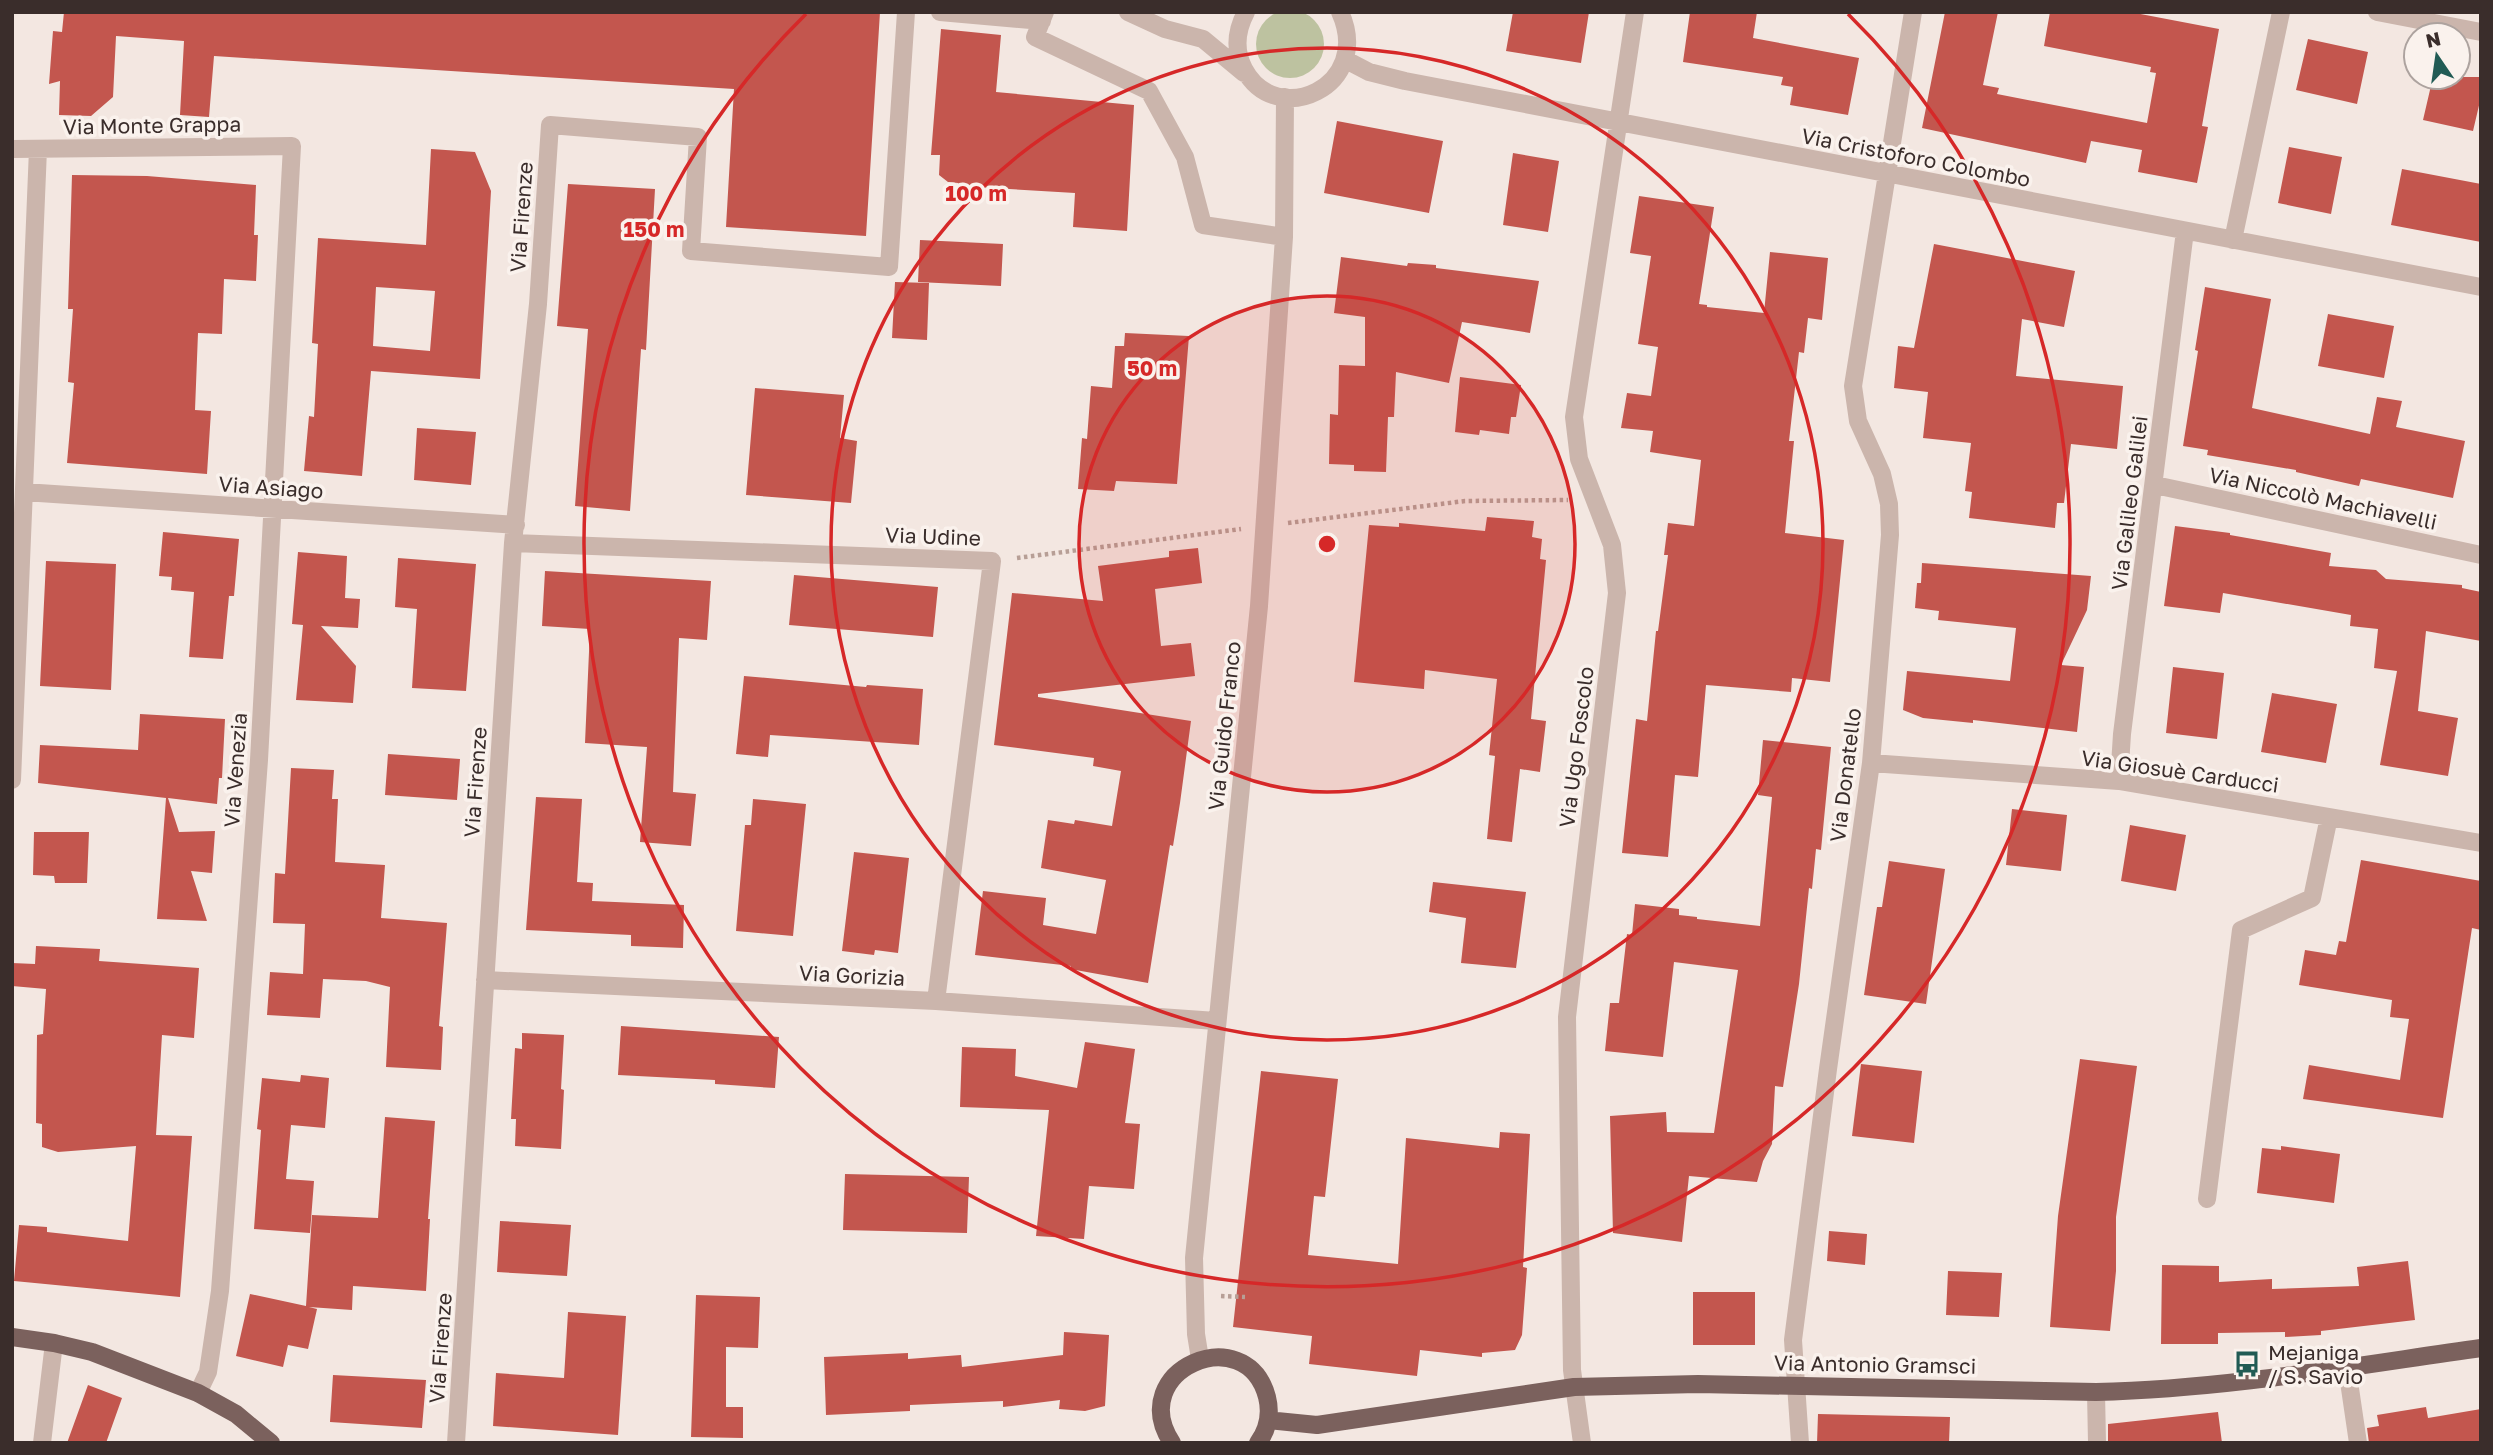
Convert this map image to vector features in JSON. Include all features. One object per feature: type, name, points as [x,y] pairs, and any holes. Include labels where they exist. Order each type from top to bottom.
[{"type":"main road","points":[[12,1337],[92,1352],[198,1394],[236,1414],[271,1443]]},
{"type":"main road","name":"Via Antonio Gramsci","points":[[1268,1420],[1317,1425],[1574,1387],[1698,1384],[2147,1391],[2347,1368],[2481,1348]]},
{"type":"main road","points":[[1164,1440],[1161,1405],[1174,1376],[1185,1366],[1213,1357],[1227,1358],[1251,1370],[1266,1393],[1268,1420],[1258,1443]]},
{"type":"street","name":"Via Firenze","points":[[456,1443],[513,543],[538,304],[551,125],[698,137],[691,251],[889,267],[906,12]]},
{"type":"street","points":[[940,12],[1043,16],[1035,37],[1149,91],[1185,157],[1203,225],[1284,237]]},
{"type":"street","points":[[1128,12],[1165,29],[1203,39],[1271,94],[1284,97],[1304,97],[1322,90],[1336,77],[1346,60],[1349,44],[1340,12]]},
{"type":"street","points":[[1246,12],[1240,24],[1237,42],[1239,60],[1248,76]]},
{"type":"street","name":"Via Ugo Foscolo","points":[[1582,1443],[1574,1387],[1567,1017],[1617,593],[1612,545],[1579,459],[1574,417],[1635,12]]},
{"type":"street","name":"Via Donatello","points":[[1800,1443],[1793,1340],[1871,763],[1890,535],[1889,504],[1882,474],[1858,421],[1853,386],[1913,12]]},
{"type":"street","points":[[2233,240],[2281,12]]},
{"type":"street","points":[[2377,12],[2481,32]]},
{"type":"street","name":"Via Cristoforo Colombo","points":[[1346,60],[1369,72],[1405,81],[2481,287]]},
{"type":"street","name":"Via Guido Franco","points":[[1200,1359],[1196,1334],[1194,1258],[1259,606],[1284,237],[1284,97]]},
{"type":"street","name":"Via Monte Grappa","points":[[12,149],[292,146]]},
{"type":"street","name":"Via Venezia","points":[[198,1394],[208,1373],[220,1291],[259,760],[292,146]]},
{"type":"street","points":[[12,780],[38,149]]},
{"type":"street","name":"Via Galileo Galilei","points":[[2119,781],[2122,734],[2185,231]]},
{"type":"street","name":"Via Niccolò Machiavelli","points":[[2155,485],[2481,555]]},
{"type":"street","name":"Via Asiago","points":[[24,492],[516,525]]},
{"type":"street","name":"Via Udine","points":[[513,543],[992,561],[936,1002]]},
{"type":"street","name":"Via Giosuè Carducci","points":[[1871,763],[2119,781],[2481,843]]},
{"type":"street","points":[[2207,1199],[2241,930],[2312,898],[2329,817]]},
{"type":"street","name":"Via Gorizia","points":[[485,979],[936,1002],[1216,1021]]},
{"type":"street","points":[[42,1443],[54,1343]]},
{"type":"street","points":[[2347,1368],[2358,1443]]},
{"type":"street","points":[[2096,1392],[2097,1443]]},
{"type":"path","points":[[1220,1296],[1245,1297]]},
{"type":"green space","points":[[1283,10],[1297,10],[1309,15],[1319,25],[1324,44],[1319,63],[1309,73],[1297,78],[1283,78],[1271,73],[1261,63],[1256,51],[1256,37],[1261,25],[1271,15]]},
{"type":"building","points":[[64,12],[880,12],[866,236],[726,227],[734,89],[214,56],[209,117],[180,115],[184,41],[116,36],[113,97],[91,116],[59,115],[60,81],[49,84],[53,31],[62,32]]},
{"type":"building","points":[[1513,12],[1589,12],[1581,63],[1506,51]]},
{"type":"building","points":[[1690,12],[1757,12],[1753,38],[1859,58],[1848,115],[1790,105],[1793,87],[1781,85],[1783,77],[1683,62]]},
{"type":"building","points":[[1945,12],[1998,12],[1983,85],[1999,88],[1997,94],[2147,123],[2156,73],[2150,72],[2151,67],[2044,46],[2050,12],[2130,12],[2219,29],[2202,126],[2208,127],[2197,183],[2138,172],[2142,150],[2091,141],[2086,163],[1922,128]]},
{"type":"building","points":[[941,29],[1001,35],[996,92],[1134,105],[1127,231],[1073,227],[1075,193],[958,186],[958,183],[948,182],[939,175],[940,155],[931,155]]},
{"type":"building","points":[[2308,39],[2368,52],[2357,104],[2296,90]]},
{"type":"building","points":[[2472,77],[2481,77],[2481,97],[2473,131],[2423,120],[2430,91],[2472,91]]},
{"type":"building","points":[[1337,121],[1443,141],[1429,213],[1324,193]]},
{"type":"building","points":[[2289,147],[2342,157],[2331,214],[2278,203]]},
{"type":"building","points":[[431,149],[475,152],[491,191],[480,379],[371,371],[362,476],[304,471],[309,416],[314,417],[318,344],[312,343],[318,238],[426,245]],"holes":[[[376,287],[435,291],[430,351],[373,346]]]},
{"type":"building","points":[[1513,153],[1559,161],[1548,232],[1503,225]]},
{"type":"building","points":[[2402,169],[2481,184],[2481,242],[2391,225]]},
{"type":"building","points":[[72,175],[147,176],[256,185],[256,281],[224,279],[222,334],[198,333],[195,410],[211,411],[207,474],[67,463],[74,383],[68,382],[73,309],[68,309]]},
{"type":"building","points":[[568,184],[655,189],[646,350],[641,349],[630,511],[575,506],[588,329],[557,326]]},
{"type":"building","points":[[1639,196],[1714,207],[1699,304],[1707,307],[1764,313],[1770,252],[1828,258],[1822,320],[1808,318],[1804,353],[1799,352],[1789,441],[1794,441],[1785,533],[1844,540],[1830,682],[1792,678],[1791,692],[1706,685],[1698,777],[1675,775],[1668,857],[1622,853],[1636,719],[1647,721],[1656,631],[1668,555],[1664,555],[1668,523],[1694,526],[1701,460],[1650,452],[1653,431],[1621,428],[1627,393],[1651,396],[1658,347],[1638,344],[1651,256],[1630,253]]},
{"type":"building","points":[[920,240],[1003,244],[1001,286],[918,282]]},
{"type":"building","points":[[1934,244],[2075,271],[2064,327],[2022,319],[2016,376],[2123,386],[2117,449],[2071,444],[2064,503],[2057,503],[2055,528],[1969,518],[1972,492],[1965,491],[1971,443],[1923,438],[1928,392],[1894,388],[1898,346],[1914,348]]},
{"type":"building","points":[[1341,257],[1407,266],[1408,263],[1436,265],[1436,268],[1539,281],[1530,333],[1462,322],[1449,383],[1396,372],[1394,417],[1388,417],[1386,472],[1354,471],[1354,465],[1329,464],[1330,414],[1338,415],[1339,365],[1365,366],[1365,317],[1334,313]]},
{"type":"building","points":[[895,282],[929,283],[927,340],[892,338]]},
{"type":"building","points":[[2205,287],[2271,299],[2252,408],[2370,434],[2377,397],[2402,401],[2396,427],[2465,441],[2453,498],[2361,479],[2359,486],[2296,470],[2207,455],[2208,450],[2183,446]]},
{"type":"building","points":[[2328,314],[2394,326],[2384,378],[2318,366]]},
{"type":"building","points":[[1125,333],[1189,336],[1177,484],[1116,481],[1114,491],[1078,489],[1082,438],[1087,439],[1091,386],[1112,388],[1115,346],[1124,346]]},
{"type":"building","points":[[1460,377],[1521,385],[1516,417],[1511,417],[1509,434],[1480,430],[1479,435],[1455,432]]},
{"type":"building","points":[[755,388],[844,395],[840,438],[857,441],[851,503],[746,495]]},
{"type":"building","points":[[417,428],[476,432],[471,485],[414,480]]},
{"type":"building","points":[[1487,517],[1534,521],[1532,537],[1542,539],[1540,559],[1546,560],[1531,719],[1546,721],[1540,772],[1520,769],[1512,842],[1487,839],[1495,756],[1489,755],[1497,679],[1425,670],[1424,689],[1354,682],[1369,525],[1399,527],[1399,523],[1485,531]]},
{"type":"building","points":[[2175,526],[2230,533],[2331,553],[2329,566],[2376,570],[2386,579],[2462,585],[2462,588],[2481,592],[2481,641],[2426,631],[2418,711],[2458,718],[2448,776],[2380,765],[2397,671],[2374,668],[2378,629],[2350,626],[2351,615],[2223,593],[2220,613],[2164,606]]},
{"type":"building","points":[[163,532],[239,539],[234,596],[229,596],[223,659],[189,657],[194,592],[171,590],[172,577],[159,576]]},
{"type":"building","points":[[1198,548],[1202,583],[1155,589],[1161,646],[1191,643],[1195,676],[1038,694],[1038,697],[1191,721],[1173,846],[1170,845],[1148,983],[1070,969],[1071,966],[975,955],[983,891],[1046,898],[1043,925],[1096,934],[1106,880],[1041,868],[1048,820],[1074,824],[1075,820],[1112,826],[1121,771],[1093,766],[1094,758],[994,745],[1012,593],[1103,601],[1098,566],[1169,557],[1169,551]]},
{"type":"building","points":[[298,552],[347,556],[345,598],[360,599],[358,628],[321,626],[356,666],[353,703],[296,700],[303,625],[292,624]]},
{"type":"building","points":[[398,558],[476,564],[466,691],[412,688],[417,609],[395,607]]},
{"type":"building","points":[[46,561],[116,564],[111,690],[40,686]]},
{"type":"building","points":[[1922,563],[2091,576],[2087,610],[2061,665],[2084,667],[2077,732],[1973,720],[1973,723],[1923,718],[1903,710],[1907,671],[2010,681],[2016,628],[1938,620],[1939,611],[1915,608]]},
{"type":"building","points":[[545,571],[711,581],[707,640],[679,638],[673,792],[696,794],[691,846],[640,842],[647,747],[585,743],[590,629],[542,626]]},
{"type":"building","points":[[794,575],[938,587],[933,637],[789,625]]},
{"type":"building","points":[[2173,667],[2224,673],[2217,739],[2166,733]]},
{"type":"building","points":[[744,676],[866,687],[923,689],[919,745],[770,735],[768,757],[736,754]]},
{"type":"building","points":[[2272,693],[2337,704],[2326,763],[2261,752]]},
{"type":"building","points":[[140,714],[225,719],[222,778],[219,778],[217,804],[168,798],[179,832],[215,831],[212,873],[191,871],[207,921],[157,919],[166,798],[38,783],[40,745],[138,750]]},
{"type":"building","points":[[1763,740],[1831,747],[1821,850],[1816,849],[1812,889],[1809,888],[1799,984],[1783,1087],[1775,1086],[1772,1144],[1763,1161],[1757,1182],[1689,1176],[1682,1242],[1613,1233],[1610,1116],[1666,1112],[1667,1132],[1714,1133],[1738,970],[1674,962],[1663,1057],[1605,1051],[1610,1003],[1619,1003],[1627,934],[1632,935],[1635,904],[1679,909],[1679,915],[1697,919],[1760,926],[1772,797],[1758,795]]},
{"type":"building","points":[[388,754],[460,759],[457,800],[385,795]]},
{"type":"building","points":[[291,768],[334,770],[332,799],[338,799],[335,862],[385,865],[381,918],[447,923],[439,1026],[443,1027],[441,1070],[386,1067],[390,987],[366,981],[323,979],[320,1018],[267,1015],[270,972],[303,974],[305,924],[273,923],[275,873],[285,874]]},
{"type":"building","points":[[536,797],[582,799],[577,882],[593,883],[592,901],[684,905],[683,948],[631,946],[631,935],[526,930]]},
{"type":"building","points":[[753,799],[806,804],[793,936],[736,931],[745,825],[751,825]]},
{"type":"building","points":[[2012,809],[2067,815],[2061,871],[2006,865]]},
{"type":"building","points":[[2130,825],[2186,835],[2176,891],[2121,881]]},
{"type":"building","points":[[34,832],[89,832],[87,883],[55,883],[54,876],[33,875]]},
{"type":"building","points":[[854,852],[909,858],[898,953],[875,950],[874,955],[842,951]]},
{"type":"building","points":[[2361,860],[2481,881],[2481,930],[2472,928],[2443,1118],[2303,1099],[2309,1065],[2400,1080],[2409,1019],[2390,1017],[2392,1000],[2299,985],[2305,950],[2336,955],[2339,941],[2346,942]]},
{"type":"building","points":[[1889,861],[1945,869],[1926,1004],[1864,995],[1877,907],[1882,907]]},
{"type":"building","points":[[1433,882],[1526,892],[1516,968],[1461,963],[1466,918],[1429,912]]},
{"type":"building","points":[[36,946],[100,949],[99,961],[199,968],[194,1038],[162,1035],[156,1135],[192,1136],[180,1297],[14,1281],[19,1225],[47,1227],[47,1232],[128,1241],[136,1146],[58,1152],[42,1147],[42,1124],[36,1123],[37,1035],[43,1034],[46,989],[12,986],[12,963],[35,964]]},
{"type":"building","points":[[621,1026],[779,1037],[775,1088],[715,1084],[715,1080],[618,1075]]},
{"type":"building","points":[[522,1033],[564,1035],[561,1149],[515,1146],[516,1119],[511,1119],[515,1048],[522,1049]]},
{"type":"building","points":[[1085,1042],[1135,1049],[1125,1123],[1140,1124],[1134,1189],[1089,1186],[1084,1239],[1036,1236],[1049,1110],[960,1107],[962,1047],[1016,1049],[1015,1076],[1077,1088]]},
{"type":"building","points":[[2080,1059],[2137,1066],[2116,1217],[2116,1271],[2110,1331],[2050,1327],[2058,1216]]},
{"type":"building","points":[[1861,1064],[1922,1071],[1914,1143],[1852,1136]]},
{"type":"building","points":[[1261,1071],[1338,1079],[1325,1197],[1314,1196],[1308,1255],[1398,1264],[1406,1138],[1499,1148],[1500,1132],[1530,1134],[1523,1267],[1527,1268],[1522,1335],[1515,1350],[1482,1353],[1482,1357],[1420,1350],[1417,1376],[1309,1364],[1312,1336],[1233,1327]]},
{"type":"building","points":[[301,1075],[329,1078],[325,1128],[291,1125],[286,1179],[314,1181],[310,1233],[254,1229],[261,1130],[257,1129],[262,1078],[300,1082]]},
{"type":"building","points":[[385,1117],[435,1121],[426,1291],[353,1286],[352,1310],[309,1307],[317,1309],[308,1349],[288,1345],[283,1367],[236,1356],[250,1294],[306,1306],[312,1215],[378,1218]]},
{"type":"building","points":[[2281,1146],[2340,1154],[2334,1203],[2257,1193],[2262,1148],[2281,1150]]},
{"type":"building","points":[[845,1174],[969,1177],[967,1233],[843,1230]]},
{"type":"building","points":[[500,1221],[571,1225],[567,1276],[497,1272]]},
{"type":"building","points":[[1829,1231],[1867,1234],[1865,1265],[1827,1261]]},
{"type":"building","points":[[2408,1261],[2415,1320],[2321,1331],[2321,1335],[2285,1337],[2285,1332],[2218,1333],[2218,1344],[2161,1344],[2162,1265],[2219,1266],[2219,1282],[2272,1279],[2272,1289],[2359,1286],[2357,1267]]},
{"type":"building","points":[[1948,1271],[2002,1273],[1999,1317],[1946,1315]]},
{"type":"building","points":[[1693,1292],[1755,1292],[1755,1345],[1693,1345]]},
{"type":"building","points":[[696,1295],[760,1297],[758,1348],[726,1347],[726,1407],[743,1407],[743,1438],[691,1437]]},
{"type":"building","points":[[568,1312],[626,1316],[618,1435],[493,1426],[496,1373],[564,1378]]},
{"type":"building","points":[[1064,1332],[1109,1335],[1105,1406],[1085,1411],[1059,1409],[1060,1400],[1003,1407],[1003,1401],[910,1405],[910,1411],[826,1415],[824,1357],[908,1353],[908,1359],[961,1355],[962,1367],[1063,1355]]},
{"type":"building","points":[[333,1375],[426,1380],[422,1428],[330,1422]]},
{"type":"building","points":[[88,1385],[122,1398],[106,1443],[67,1443]]},
{"type":"building","points":[[2426,1407],[2428,1418],[2481,1409],[2481,1443],[2369,1443],[2367,1428],[2379,1426],[2377,1415]]},
{"type":"building","points":[[2218,1412],[2222,1443],[2108,1443],[2108,1424]]},
{"type":"building","points":[[1818,1414],[1950,1417],[1949,1443],[1817,1443]]},
{"type":"place","name":"Mejaniga / S. Savio","points":[[2247,1364]]}]
